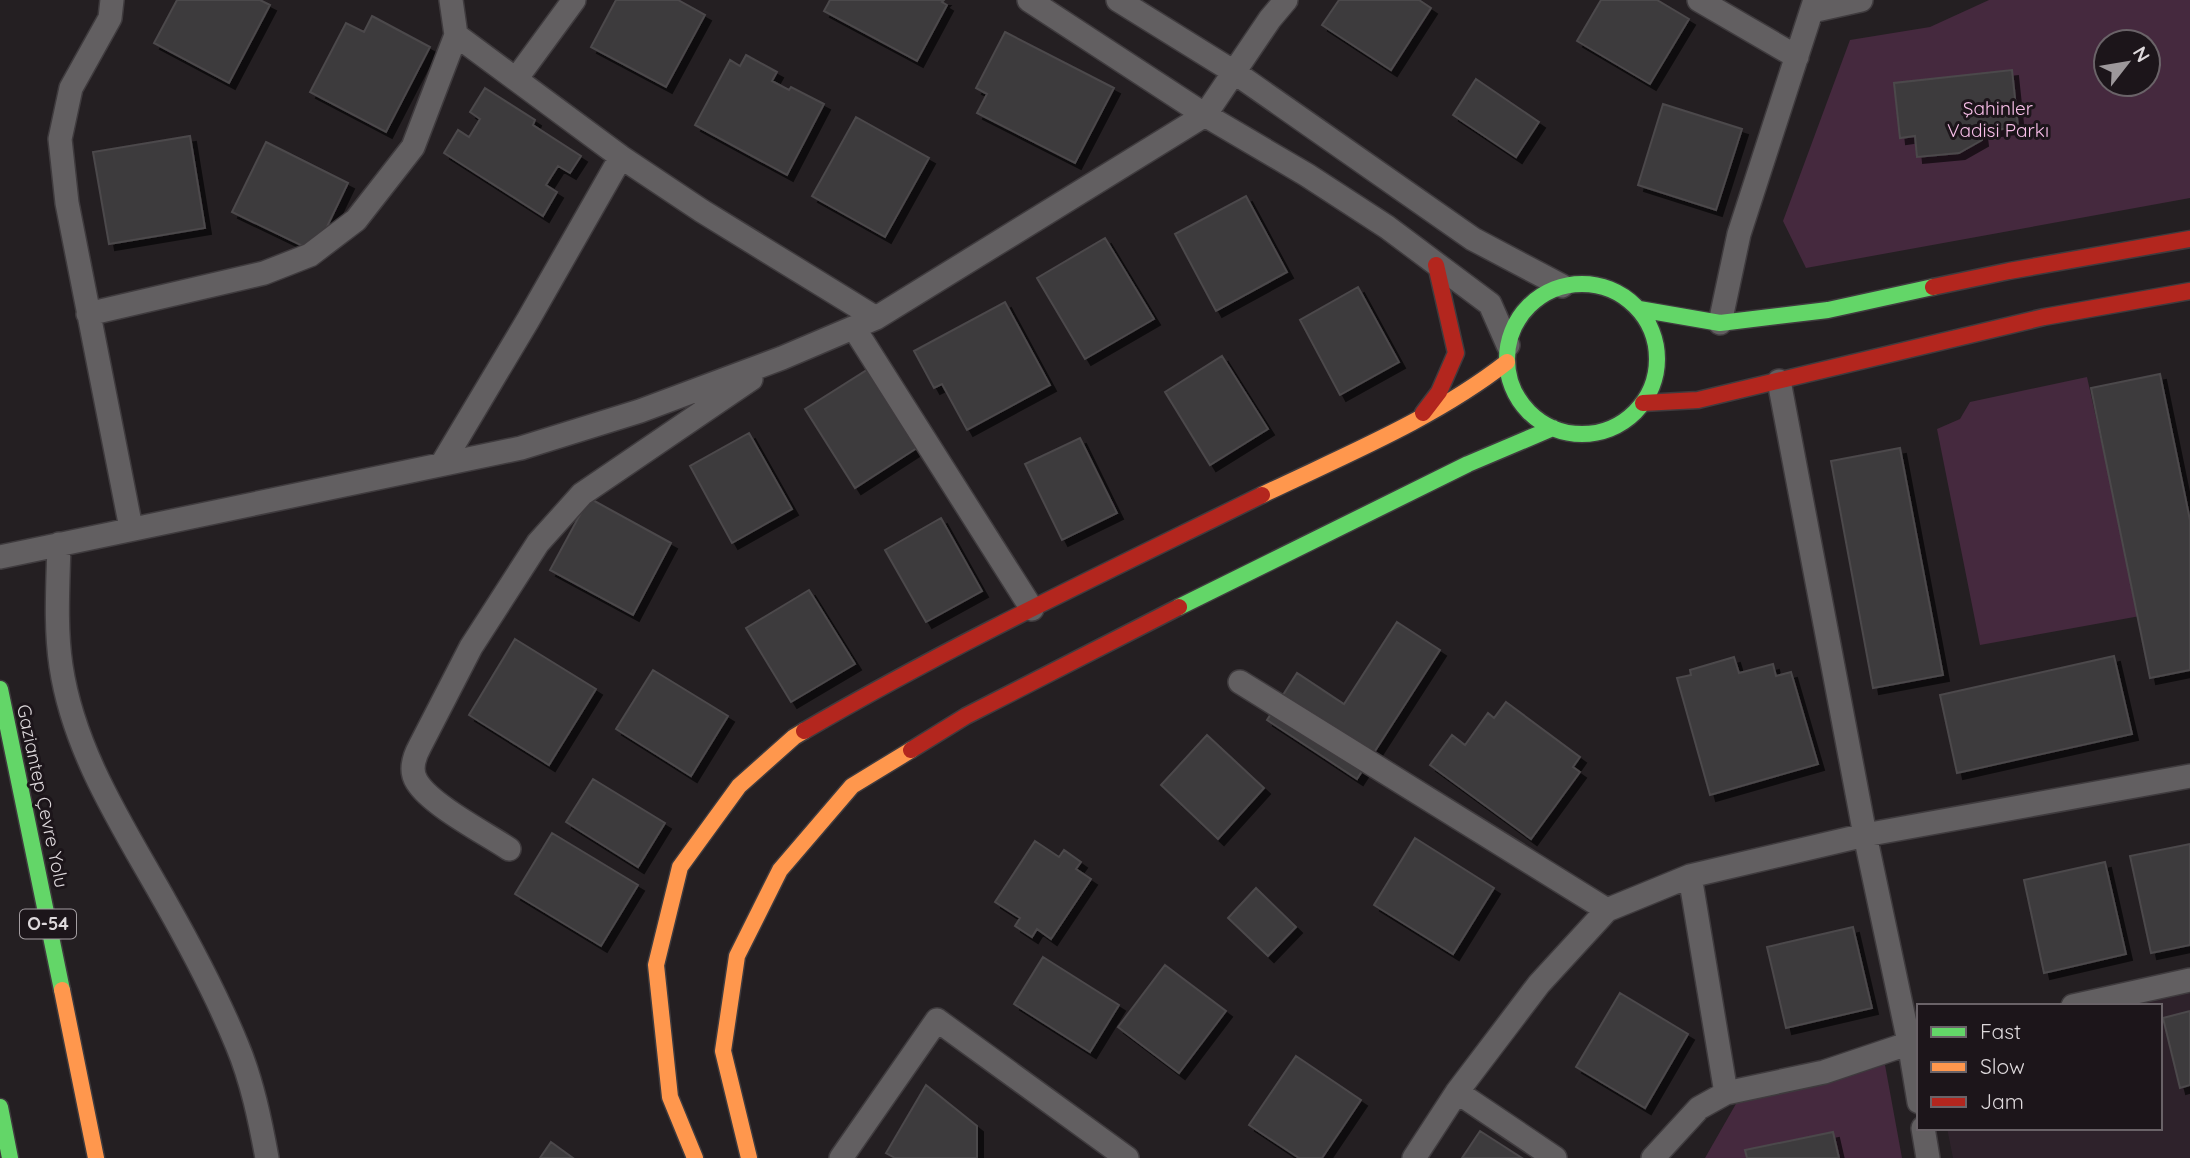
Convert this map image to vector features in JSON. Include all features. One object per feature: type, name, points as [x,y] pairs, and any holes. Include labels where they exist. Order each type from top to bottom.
[{"type":"main road","points":[[1639,309],[1720,323],[1828,310],[2009,271],[2190,239]]},
{"type":"main road","points":[[1420,417],[1439,392],[1456,353],[1436,265]]},
{"type":"main road","points":[[1596,285],[1619,294],[1639,309],[1655,339],[1657,372],[1652,388],[1632,415],[1603,431],[1578,433],[1553,428],[1538,420],[1526,408],[1510,379],[1508,354],[1513,329],[1533,302],[1562,286],[1596,285]]},
{"type":"main road","points":[[1643,403],[1698,400],[2044,317],[2190,291]]},
{"type":"main road","points":[[695,1158],[670,1097],[656,965],[680,867],[739,786],[794,737],[866,695],[1032,609],[1420,417],[1474,388],[1508,354]]},
{"type":"main road","points":[[749,1158],[723,1051],[737,956],[780,870],[852,786],[978,710],[1334,529],[1468,464],[1553,428]]},
{"type":"main road","name":"Gaziantep Çevre Yolu","points":[[0,689],[96,1158]]},
{"type":"main road","points":[[0,1107],[10,1158]]},
{"type":"street","points":[[112,0],[110,19],[71,88],[60,139],[66,203],[131,528]]},
{"type":"street","points":[[88,314],[264,273],[310,255],[356,220],[414,147],[456,34],[451,0]]},
{"type":"street","points":[[516,79],[574,0]]},
{"type":"street","points":[[1029,0],[1205,115],[1319,182],[1387,227],[1490,304],[1508,354]]},
{"type":"street","points":[[1118,0],[1234,72],[1473,239],[1562,286]]},
{"type":"street","points":[[0,557],[521,448],[640,411],[854,328],[876,318],[1205,115],[1270,19],[1286,0]]},
{"type":"street","points":[[1699,0],[1797,57]]},
{"type":"street","points":[[1720,323],[1738,234],[1813,5],[1861,0]]},
{"type":"street","points":[[456,34],[621,157],[702,211],[876,318]]},
{"type":"street","points":[[442,464],[621,157]]},
{"type":"street","points":[[854,328],[1032,609]]},
{"type":"street","points":[[509,849],[430,797],[415,780],[413,761],[471,647],[538,543],[582,494],[782,358]]},
{"type":"street","points":[[1779,381],[1865,835],[1914,1041],[1917,1078]]},
{"type":"street","points":[[59,544],[58,619],[61,667],[75,719],[99,785],[204,972],[238,1047],[260,1118],[267,1158]]},
{"type":"street","points":[[1240,682],[1607,910]]},
{"type":"street","points":[[1414,1158],[1457,1092],[1539,984],[1607,910],[1690,876],[1865,835],[2190,776]]},
{"type":"street","points":[[1690,876],[1726,1094]]},
{"type":"street","points":[[2082,1004],[2190,980]]},
{"type":"street","points":[[841,1158],[937,1020],[1127,1158]]},
{"type":"street","points":[[1653,1158],[1699,1108],[1726,1094],[1825,1072],[1914,1041]]},
{"type":"street","points":[[1457,1092],[1555,1158]]},
{"type":"street","points":[[1923,1130],[1928,1158]]},
{"type":"shaded area","points":[[2190,984],[2190,1158],[1953,1158],[1947,1130],[2162,1130],[2162,1004],[2101,1004]]},
{"type":"green space","name":"Şahinler Vadisi Parkı","points":[[1989,0],[2190,0],[2190,198],[1806,268],[1783,221],[1850,40],[1930,27]]},
{"type":"green space","points":[[2087,377],[2140,616],[1980,645],[1937,429],[1960,419],[1970,402]]},
{"type":"green space","points":[[1883,1054],[1902,1158],[1705,1158],[1745,1088]]},
{"type":"building","points":[[177,0],[260,0],[270,5],[229,83],[154,43]]},
{"type":"building","points":[[616,0],[678,0],[705,15],[666,87],[591,47]]},
{"type":"building","points":[[830,0],[944,0],[942,2],[947,5],[917,61],[824,11]]},
{"type":"building","points":[[1339,0],[1419,0],[1431,8],[1391,70],[1322,25]]},
{"type":"building","points":[[1601,0],[1657,0],[1689,19],[1650,84],[1577,41]]},
{"type":"building","points":[[372,16],[430,47],[386,132],[310,92],[346,23],[364,32]]},
{"type":"building","points":[[1005,32],[1114,88],[1075,163],[977,113],[987,94],[976,88]]},
{"type":"building","points":[[746,55],[777,72],[772,81],[789,90],[791,87],[824,104],[787,175],[695,125],[730,60],[740,66]]},
{"type":"building","points":[[2012,70],[2018,127],[1981,132],[1982,140],[1959,153],[1917,157],[1915,136],[1900,138],[1894,83]]},
{"type":"building","points":[[1476,79],[1539,122],[1516,157],[1453,115]]},
{"type":"building","points":[[485,88],[535,120],[533,125],[581,156],[570,173],[558,166],[546,185],[557,192],[543,216],[444,153],[458,130],[469,137],[480,119],[470,112]]},
{"type":"building","points":[[1663,104],[1742,129],[1716,210],[1638,185]]},
{"type":"building","points":[[856,117],[929,158],[885,237],[812,196]]},
{"type":"building","points":[[190,136],[205,228],[109,244],[93,152]]},
{"type":"building","points":[[266,142],[348,183],[315,252],[232,212]]},
{"type":"building","points":[[1246,196],[1287,272],[1216,311],[1175,234]]},
{"type":"building","points":[[1105,238],[1154,319],[1085,359],[1037,278]]},
{"type":"building","points":[[1358,287],[1399,362],[1340,395],[1300,320]]},
{"type":"building","points":[[1005,302],[1050,385],[967,430],[942,384],[934,388],[914,351]]},
{"type":"building","points":[[1222,356],[1268,429],[1210,465],[1165,392]]},
{"type":"building","points":[[870,368],[920,446],[855,488],[805,409]]},
{"type":"building","points":[[2160,374],[2190,520],[2190,670],[2150,678],[2091,388]]},
{"type":"building","points":[[749,433],[792,509],[732,543],[690,466]]},
{"type":"building","points":[[1080,438],[1117,513],[1062,540],[1025,464]]},
{"type":"building","points":[[1900,448],[1943,675],[1873,688],[1831,461]]},
{"type":"building","points":[[589,498],[671,543],[633,615],[550,570]]},
{"type":"building","points":[[941,518],[982,591],[926,622],[885,550]]},
{"type":"building","points":[[809,590],[855,664],[791,702],[746,628]]},
{"type":"building","points":[[1397,622],[1440,650],[1357,779],[1267,720],[1297,673],[1344,704]]},
{"type":"building","points":[[515,639],[596,689],[549,765],[469,715]]},
{"type":"building","points":[[2114,656],[2132,734],[1957,773],[1940,695]]},
{"type":"building","points":[[1734,657],[1739,673],[1773,664],[1776,676],[1791,672],[1818,764],[1710,795],[1677,678],[1691,675],[1690,670]]},
{"type":"building","points":[[653,670],[728,716],[691,776],[616,729]]},
{"type":"building","points":[[1506,702],[1580,757],[1573,767],[1580,772],[1531,839],[1430,765],[1452,735],[1465,745],[1488,713],[1494,718]]},
{"type":"building","points":[[1207,735],[1264,788],[1218,839],[1161,785]]},
{"type":"building","points":[[593,779],[665,823],[638,867],[566,822]]},
{"type":"building","points":[[552,833],[638,885],[601,946],[515,894]]},
{"type":"building","points":[[1415,838],[1494,888],[1453,954],[1374,905]]},
{"type":"building","points":[[1035,841],[1059,857],[1064,850],[1081,862],[1076,869],[1091,879],[1051,939],[1037,929],[1032,937],[1015,926],[1020,918],[995,902]]},
{"type":"building","points":[[2190,844],[2190,945],[2151,953],[2130,856]]},
{"type":"building","points":[[2105,862],[2126,954],[2044,973],[2024,880]]},
{"type":"building","points":[[1256,888],[1296,927],[1268,956],[1228,918]]},
{"type":"building","points":[[1853,927],[1872,1008],[1786,1028],[1767,947]]},
{"type":"building","points":[[1043,957],[1119,1005],[1090,1052],[1014,1004]]},
{"type":"building","points":[[1165,965],[1226,1011],[1179,1073],[1118,1027]]},
{"type":"building","points":[[1620,993],[1688,1034],[1645,1108],[1576,1067]]},
{"type":"building","points":[[2190,1011],[2190,1085],[2180,1088],[2163,1018]]},
{"type":"building","points":[[1296,1056],[1361,1100],[1322,1158],[1299,1158],[1249,1125]]},
{"type":"building","points":[[926,1085],[977,1126],[977,1158],[895,1158],[886,1153]]},
{"type":"building","points":[[1480,1131],[1522,1158],[1462,1158]]},
{"type":"building","points":[[1833,1132],[1839,1158],[1747,1158],[1745,1150]]},
{"type":"building","points":[[551,1142],[573,1158],[540,1158]]},
{"type":"traffic: fast","points":[[1582,284],[1611,290],[1635,306],[1651,330],[1657,359],[1651,388],[1635,412],[1611,428],[1582,434],[1553,428],[1529,412],[1513,388],[1507,359],[1513,330],[1529,306],[1553,290],[1582,284]]},
{"type":"traffic: fast","points":[[1639,309],[1720,323],[1828,310],[1933,287]]},
{"type":"traffic: fast","points":[[1179,607],[1468,464],[1553,428]]},
{"type":"traffic: fast","points":[[0,689],[62,990]]},
{"type":"traffic: fast","points":[[0,1107],[10,1158]]},
{"type":"traffic: slow","points":[[1262,495],[1419,419],[1507,362]]},
{"type":"traffic: slow","points":[[695,1158],[670,1097],[656,965],[680,867],[739,786],[804,731]]},
{"type":"traffic: slow","points":[[749,1158],[723,1051],[737,956],[780,870],[852,786],[911,750]]},
{"type":"traffic: slow","points":[[62,990],[96,1158]]},
{"type":"traffic: jam","points":[[1933,287],[2190,239]]},
{"type":"traffic: jam","points":[[1423,413],[1439,392],[1456,353],[1436,265]]},
{"type":"traffic: jam","points":[[1643,403],[1698,400],[2044,317],[2190,291]]},
{"type":"traffic: jam","points":[[804,731],[974,638],[1262,495]]},
{"type":"traffic: jam","points":[[911,750],[966,716],[1179,607]]}]
